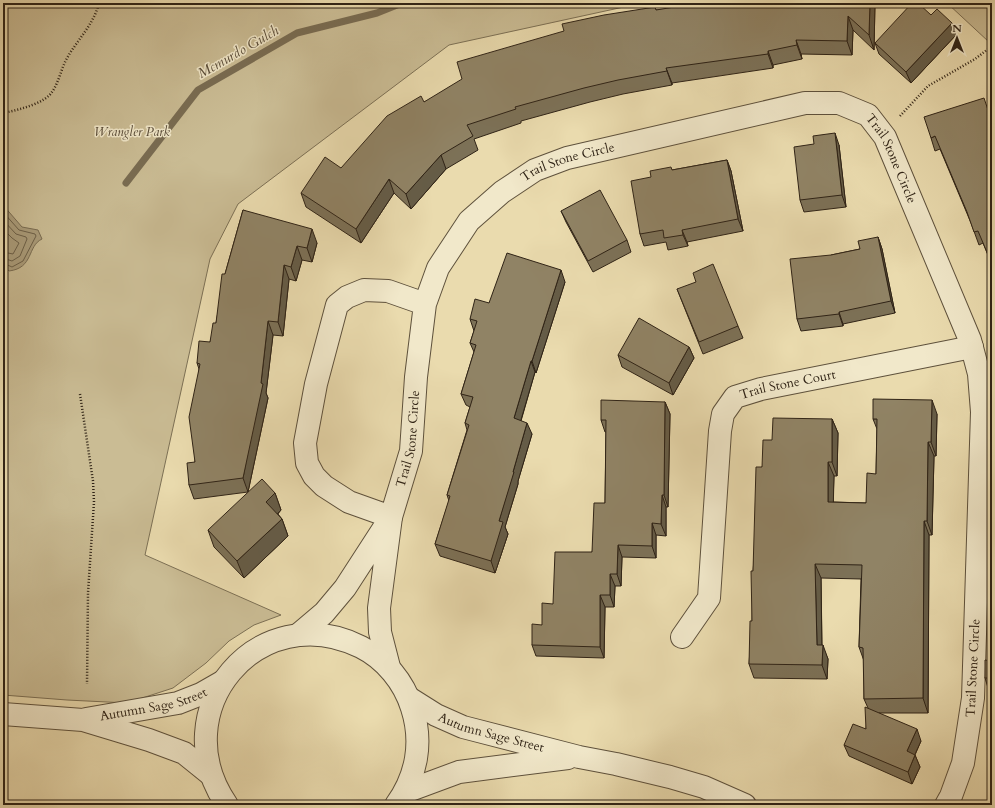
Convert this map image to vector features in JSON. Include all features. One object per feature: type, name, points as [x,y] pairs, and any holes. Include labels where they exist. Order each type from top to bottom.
[{"type":"street","name":"Trail Stone Circle","points":[[389,667],[380,632],[379,608],[391,517],[411,451],[416,377],[424,304],[438,268],[469,221],[502,192],[534,170],[567,158],[805,103],[839,103],[868,115],[886,138],[970,340],[978,374],[982,412],[973,698],[963,763],[951,796],[946,805]]},
{"type":"street","points":[[391,517],[349,502],[324,486],[314,476],[307,463],[305,443],[316,384],[337,305],[347,297],[364,290],[388,291],[424,304]]},
{"type":"street","name":"Trail Stone Court","points":[[682,637],[709,598],[720,431],[723,414],[735,397],[761,389],[972,347]]},
{"type":"street","name":"Trail Stone Circle","points":[[298,635],[324,613],[345,588],[391,517]]},
{"type":"street","points":[[219,794],[205,751],[206,727],[212,704],[222,682],[231,670],[255,650],[269,643],[298,635],[323,635],[347,640],[370,651],[389,667],[409,698],[416,721],[418,745],[415,769],[401,798]]},
{"type":"street","name":"Autumn Sage Street","points":[[83,720],[178,703],[201,694],[222,682]]},
{"type":"street","name":"Autumn Sage Street","points":[[409,698],[436,715],[463,727],[579,757],[616,764],[704,786],[745,805]]},
{"type":"street","name":"Autumn Sage Street","points":[[3,714],[83,720],[149,740],[179,751],[198,763],[219,794]]},
{"type":"street","name":"Autumn Sage Street","points":[[401,798],[460,772],[579,757]]},
{"type":"path","points":[[3,110],[8,112],[29,106],[52,92],[67,58],[92,22],[99,3]]},
{"type":"path","points":[[900,116],[928,86],[975,59],[992,46]]},
{"type":"path","points":[[80,394],[93,481],[94,502],[88,593],[87,684]]},
{"type":"green space","name":"Wrangler Park","points":[[3,3],[642,3],[449,45],[238,204],[210,259],[145,555],[281,615],[254,625],[229,641],[206,663],[173,688],[127,703],[3,695]]},
{"type":"green space","points":[[947,3],[992,3],[992,48],[989,42]]},
{"type":"water","points":[[3,205],[22,227],[38,230],[42,239],[37,242],[23,266],[9,271],[3,265]]},
{"type":"building","points":[[699,3],[870,3],[869,35],[848,16],[847,41],[796,40],[797,45],[768,51],[768,54],[666,68],[667,71],[584,88],[515,107],[516,109],[467,125],[473,136],[441,155],[406,194],[389,179],[356,229],[301,193],[325,157],[341,168],[387,116],[421,96],[424,102],[462,79],[457,62],[564,31],[562,24],[604,15],[655,7],[656,10]]},
{"type":"building","points":[[912,3],[918,3],[931,15],[937,9],[952,23],[906,72],[875,43]]},
{"type":"building","points":[[984,98],[989,113],[992,112],[992,264],[978,231],[974,232],[935,136],[931,138],[924,117]]},
{"type":"building","points":[[835,133],[842,195],[800,200],[794,147],[814,144],[813,136]]},
{"type":"building","points":[[727,160],[738,219],[682,230],[683,235],[664,238],[663,230],[640,234],[631,181],[651,177],[650,171],[671,167],[672,170]]},
{"type":"building","points":[[600,190],[627,240],[588,261],[561,211]]},
{"type":"building","points":[[243,210],[312,229],[307,248],[297,246],[291,267],[284,265],[278,322],[268,321],[261,383],[263,384],[243,478],[189,485],[187,463],[195,462],[189,417],[200,364],[197,363],[199,341],[210,342],[213,323],[216,323],[222,274],[225,274]]},
{"type":"building","points":[[878,237],[891,301],[839,312],[839,314],[797,319],[790,259],[831,255],[860,249],[858,241]]},
{"type":"building","points":[[507,253],[561,270],[514,418],[527,423],[499,521],[503,522],[491,561],[435,544],[450,496],[447,495],[469,425],[465,423],[473,397],[461,394],[476,345],[470,343],[477,321],[470,319],[475,299],[489,303]]},
{"type":"building","points":[[713,264],[738,326],[699,342],[677,289],[696,282],[693,273]]},
{"type":"building","points":[[639,318],[689,347],[669,383],[618,355]]},
{"type":"building","points":[[873,399],[932,400],[931,442],[928,442],[927,521],[924,521],[923,698],[864,699],[863,648],[859,647],[862,565],[815,564],[817,645],[823,645],[822,665],[749,664],[750,621],[752,621],[751,571],[753,571],[756,467],[762,467],[763,440],[772,440],[773,418],[832,419],[832,462],[828,462],[828,502],[866,503],[867,473],[876,474],[877,419],[873,419]]},
{"type":"building","points":[[601,400],[665,402],[664,495],[662,495],[661,524],[652,523],[652,546],[618,545],[617,574],[610,574],[610,595],[600,595],[600,647],[532,645],[532,624],[542,625],[542,603],[553,604],[555,552],[592,552],[594,503],[605,503],[606,420],[601,420]]},
{"type":"building","points":[[262,479],[275,493],[266,502],[282,519],[237,561],[208,530]]},
{"type":"building","points":[[985,660],[992,661],[992,678],[985,678]]},
{"type":"building","points":[[865,707],[917,729],[907,751],[915,755],[908,772],[844,745],[853,724],[866,729]]},
{"type":"waterway","name":"Mcmurdo Gulch","points":[[126,183],[198,90],[297,33],[377,13],[402,3]]}]
